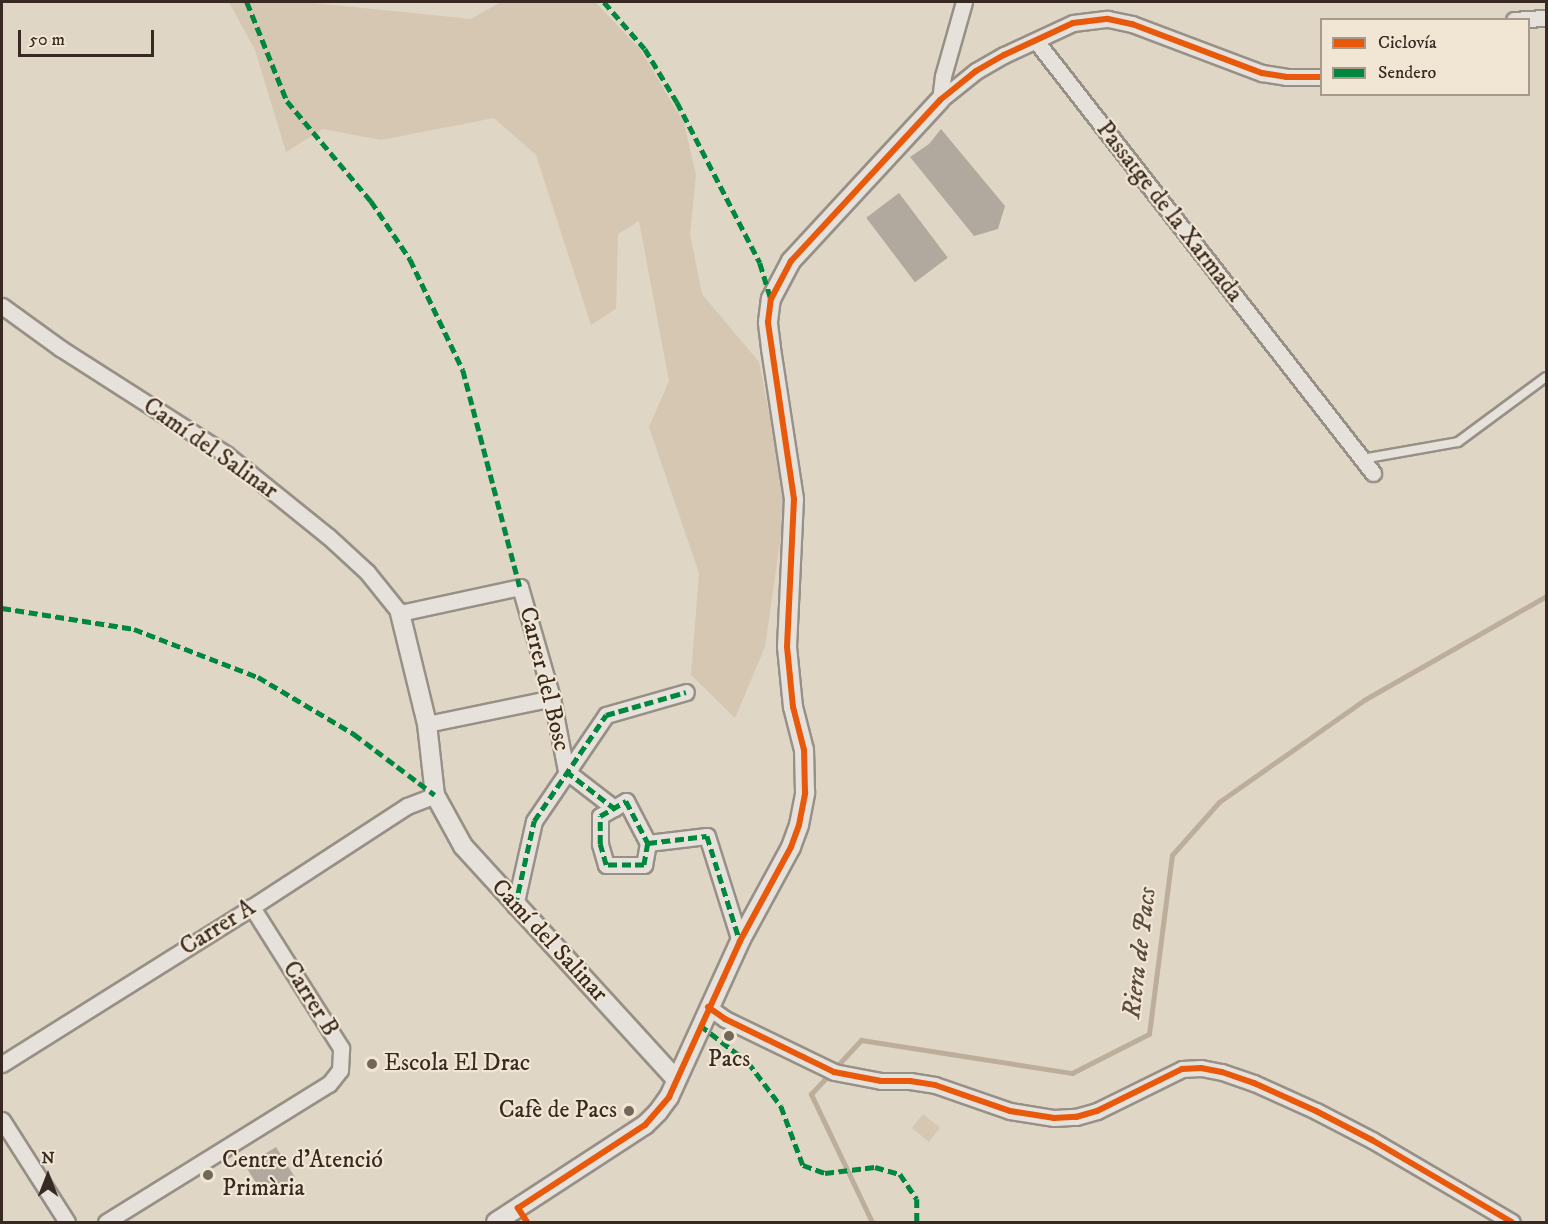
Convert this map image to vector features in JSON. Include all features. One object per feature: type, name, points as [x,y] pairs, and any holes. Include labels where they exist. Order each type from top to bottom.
[{"type":"street","points":[[940,100],[943,76],[964,2]]},
{"type":"street","points":[[1530,19],[1546,18]]},
{"type":"street","points":[[495,1222],[645,1125],[669,1097],[675,1078],[708,1007],[740,941],[791,847],[799,825],[805,793],[804,750],[793,707],[787,647],[794,498],[768,322],[771,299],[791,261],[940,100],[976,71],[1073,23],[1108,19],[1132,24],[1262,73],[1286,77],[1320,77]]},
{"type":"street","name":"Passatge de la Xarmada","points":[[1036,41],[1373,473]]},
{"type":"street","name":"Camí del Salinar","points":[[2,306],[60,348],[226,454],[330,537],[367,572],[400,613]]},
{"type":"street","name":"Carrer del Bosc","points":[[400,613],[520,587],[552,698],[566,771]]},
{"type":"street","points":[[400,613],[427,724],[435,795]]},
{"type":"street","points":[[515,906],[534,821],[606,715],[686,692]]},
{"type":"street","points":[[427,724],[552,698]]},
{"type":"street","points":[[566,771],[614,808]]},
{"type":"street","name":"Camí del Salinar","points":[[435,795],[463,846],[515,906],[675,1078]]},
{"type":"street","name":"Carrer A","points":[[2,1064],[252,907],[407,806],[435,795]]},
{"type":"street","points":[[626,801],[648,843],[644,865],[606,865],[600,844],[600,816],[626,801]]},
{"type":"street","points":[[648,843],[707,836],[740,941]]},
{"type":"street","name":"Carrer B","points":[[106,1222],[329,1084],[340,1070],[341,1048],[252,907]]},
{"type":"street","points":[[708,1007],[725,1019],[834,1072],[881,1081],[910,1081],[935,1085],[1011,1111],[1054,1118],[1076,1117],[1097,1111],[1182,1069],[1201,1068],[1222,1072],[1254,1083],[1316,1111],[1512,1222]]},
{"type":"street","points":[[2,1120],[67,1222]]},
{"type":"lane","points":[[1362,459],[1458,442],[1546,377]]},
{"type":"shaded area","points":[[229,2],[304,2],[471,19],[501,2],[595,2],[640,49],[684,123],[696,175],[690,234],[702,294],[759,362],[786,500],[765,647],[735,718],[691,675],[699,573],[649,427],[669,381],[639,221],[618,234],[616,309],[591,325],[536,155],[494,118],[381,140],[323,129],[286,152],[255,50]]},
{"type":"shaded area","points":[[923,1114],[940,1128],[929,1142],[912,1128]]},
{"type":"building","points":[[941,129],[1005,206],[998,229],[974,236],[910,157],[929,144]]},
{"type":"building","points":[[899,193],[948,258],[915,282],[866,218]]},
{"type":"building","points":[[276,1147],[295,1178],[265,1197],[245,1166]]},
{"type":"waterway","name":"Riera de Pacs","points":[[872,1222],[811,1094],[861,1040],[1072,1073],[1149,1034],[1172,855],[1219,802],[1364,700],[1546,596]]},
{"type":"marked path","points":[[247,2],[287,101],[371,201],[410,259],[463,370],[520,587]]},
{"type":"marked path","points":[[604,2],[645,49],[677,102],[760,263],[771,299]]},
{"type":"marked path","points":[[2,608],[134,629],[258,677],[354,734],[435,795]]},
{"type":"marked path","points":[[515,906],[534,821],[606,715],[686,692]]},
{"type":"marked path","points":[[566,771],[614,808]]},
{"type":"marked path","points":[[626,801],[648,843],[644,865],[606,865],[600,844],[600,816],[626,801]]},
{"type":"marked path","points":[[648,843],[707,836],[740,941]]},
{"type":"marked path","points":[[700,1025],[748,1062],[781,1106],[803,1165],[825,1173],[875,1167],[900,1174],[917,1199],[917,1222]]},
{"type":"cycle path","points":[[527,1222],[518,1208],[645,1125],[669,1097],[740,941],[791,847],[799,825],[805,793],[804,750],[793,707],[787,647],[794,499],[768,322],[771,299],[791,261],[940,100],[976,71],[1004,55],[1073,23],[1108,19],[1132,24],[1262,73],[1286,77],[1320,77]]},
{"type":"cycle path","points":[[708,1007],[725,1019],[834,1072],[881,1081],[910,1081],[935,1085],[1010,1111],[1054,1118],[1076,1117],[1097,1111],[1182,1069],[1201,1068],[1222,1072],[1254,1083],[1316,1111],[1372,1140],[1512,1222]]},
{"type":"place","name":"Pacs","points":[[729,1036]]},
{"type":"place","name":"Escola El Drac","points":[[372,1064]]},
{"type":"place","name":"Cafè de Pacs","points":[[629,1111]]},
{"type":"place","name":"Centre d'Atenció Primària","points":[[208,1175]]}]
